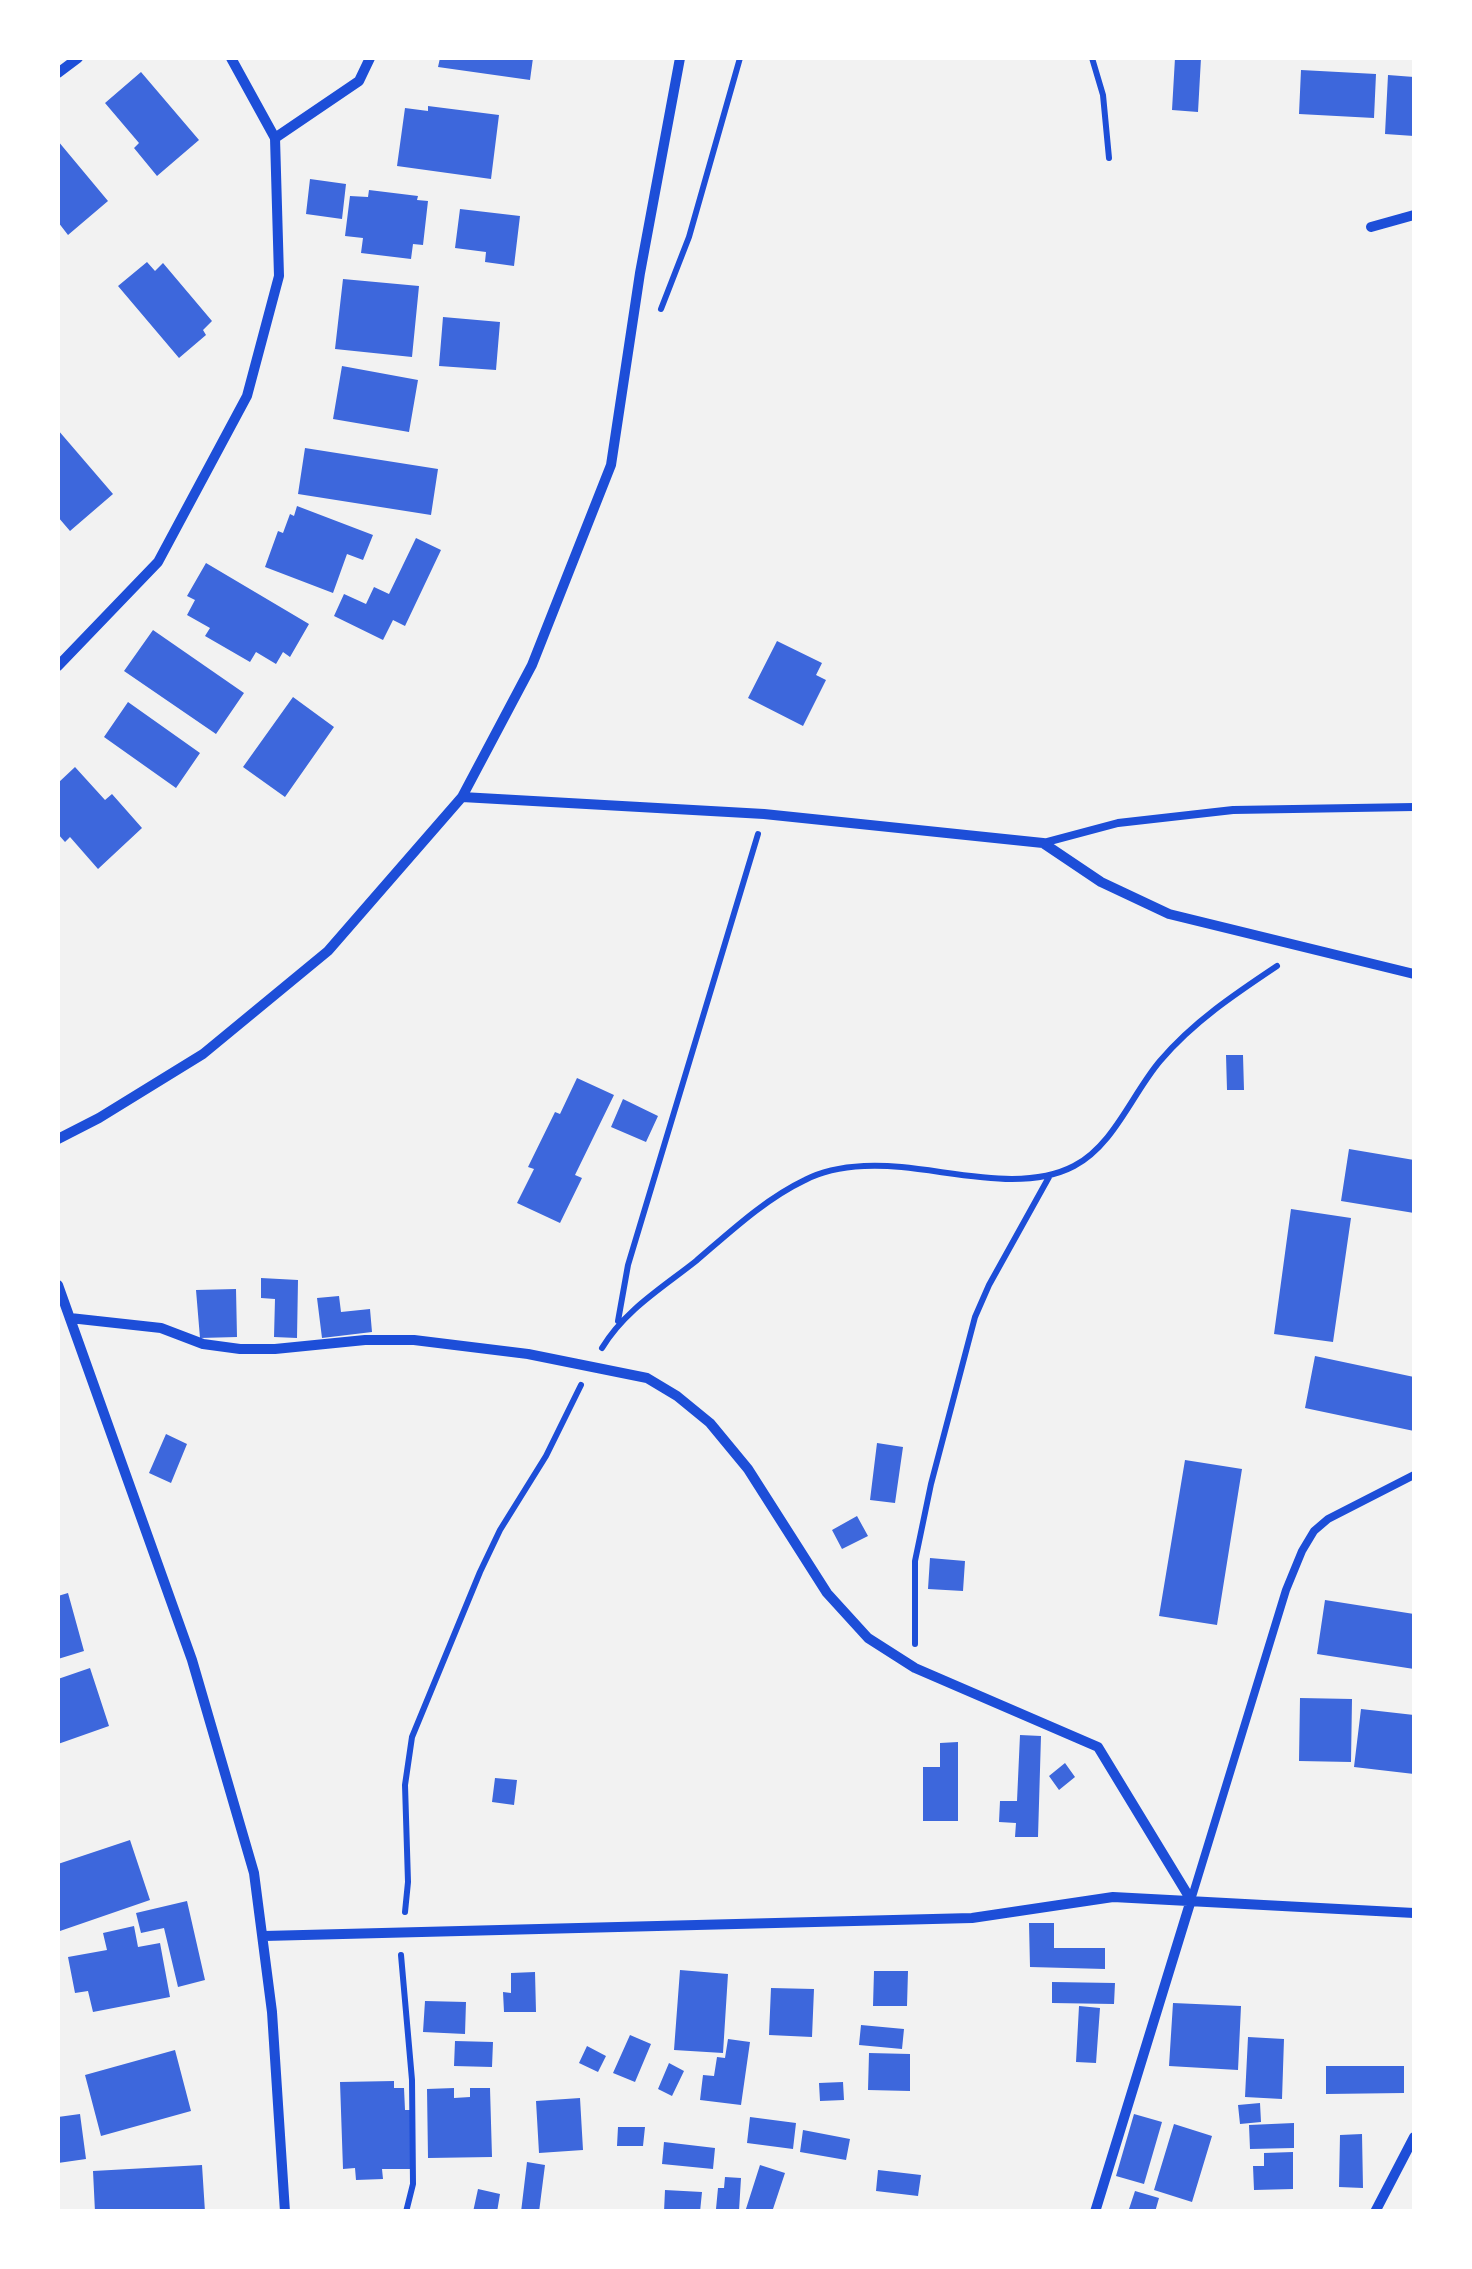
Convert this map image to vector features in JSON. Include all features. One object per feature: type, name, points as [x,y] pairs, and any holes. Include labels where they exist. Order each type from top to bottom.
[{"type":"street","points":[[58,73],[78,58]]},
{"type":"street","points":[[58,666],[158,562],[247,396],[279,276],[275,138],[231,58]]},
{"type":"street","points":[[275,138],[359,81],[370,58]]},
{"type":"street","points":[[58,1138],[99,1118],[204,1054],[328,952],[462,797],[532,664],[611,465],[640,273],[680,58]]},
{"type":"street","points":[[1371,227],[1414,215]]},
{"type":"street","points":[[462,797],[764,814],[1043,843],[1101,882],[1169,914],[1414,974]]},
{"type":"street","points":[[58,1285],[192,1660],[254,1874],[264,1936],[286,2212]]},
{"type":"street","points":[[70,1318],[161,1328],[203,1344],[240,1349],[414,1340],[528,1354],[648,1378],[710,1423],[748,1469],[827,1593],[868,1638],[915,1668],[1098,1747],[1191,1900],[1095,2212]]},
{"type":"street","points":[[264,1936],[972,1918],[1113,1896],[1414,1913]]},
{"type":"street","points":[[1375,2212],[1414,2137]]},
{"type":"lane","points":[[1043,843],[1118,823],[1234,810],[1414,807]]},
{"type":"lane","points":[[1191,1900],[1286,1590],[1302,1550],[1314,1531],[1328,1519],[1414,1475]]},
{"type":"path","points":[[655,324],[689,237],[740,58]]},
{"type":"path","points":[[1092,58],[1103,95],[1109,158]]},
{"type":"path","points":[[617,1324],[628,1265],[764,814]]},
{"type":"path","points":[[406,2212],[413,2184],[412,2080],[400,1967],[408,1882],[405,1785],[412,1737],[500,1530],[546,1456],[591,1366],[617,1324],[748,1217],[808,1178],[864,1166],[996,1177],[1050,1176],[1078,1164],[1092,1154],[1158,1064],[1188,1031],[1303,949]]},
{"type":"path","points":[[915,1668],[915,1562],[975,1317],[1050,1176]]},
{"type":"building","points":[[440,58],[533,58],[530,80],[438,67]]},
{"type":"building","points":[[1175,58],[1201,58],[1198,112],[1172,110]]},
{"type":"building","points":[[1301,70],[1376,74],[1374,118],[1299,114]]},
{"type":"building","points":[[141,72],[199,140],[157,176],[134,148],[139,143],[105,103]]},
{"type":"building","points":[[1388,75],[1414,77],[1414,136],[1385,134]]},
{"type":"building","points":[[428,106],[499,115],[491,179],[397,166],[405,108],[428,111]]},
{"type":"building","points":[[58,141],[108,201],[68,235],[58,222]]},
{"type":"building","points":[[310,179],[346,184],[342,219],[306,214]]},
{"type":"building","points":[[369,190],[418,196],[417,200],[428,201],[423,245],[413,244],[411,259],[361,253],[363,238],[345,236],[350,196],[368,197]]},
{"type":"building","points":[[460,209],[520,216],[514,266],[485,262],[486,252],[455,248]]},
{"type":"building","points":[[147,262],[155,271],[163,263],[212,321],[203,330],[206,335],[179,358],[118,286]]},
{"type":"building","points":[[343,279],[419,286],[412,357],[335,349]]},
{"type":"building","points":[[443,317],[500,322],[496,370],[439,366]]},
{"type":"building","points":[[342,366],[418,380],[409,432],[333,419]]},
{"type":"building","points":[[58,430],[113,494],[70,531],[58,517]]},
{"type":"building","points":[[305,448],[438,469],[431,515],[298,494]]},
{"type":"building","points":[[297,506],[373,535],[363,560],[347,554],[333,593],[265,567],[278,531],[283,533]]},
{"type":"building","points":[[416,538],[441,550],[405,626],[393,620],[383,640],[334,616],[344,594],[366,604],[374,587],[389,594]]},
{"type":"building","points":[[206,563],[309,624],[290,657],[283,652],[276,664],[256,652],[250,662],[205,636],[210,628],[187,615],[195,600],[187,596]]},
{"type":"building","points":[[153,630],[244,693],[216,734],[124,671]]},
{"type":"building","points":[[777,641],[822,663],[816,675],[826,680],[803,726],[748,698]]},
{"type":"building","points":[[293,697],[334,727],[285,797],[243,767]]},
{"type":"building","points":[[128,702],[200,753],[176,788],[104,737]]},
{"type":"building","points":[[75,767],[105,800],[112,794],[142,828],[98,869],[70,837],[65,842],[58,834],[58,783]]},
{"type":"building","points":[[1226,1055],[1243,1055],[1244,1090],[1227,1090]]},
{"type":"building","points":[[577,1078],[614,1095],[575,1175],[582,1178],[560,1223],[517,1203],[534,1169],[528,1167]]},
{"type":"building","points":[[623,1099],[658,1116],[646,1142],[611,1127]]},
{"type":"building","points":[[1349,1149],[1414,1160],[1414,1213],[1341,1201]]},
{"type":"building","points":[[1291,1209],[1351,1218],[1333,1342],[1274,1334]]},
{"type":"building","points":[[261,1278],[298,1280],[297,1338],[274,1337],[275,1299],[261,1298]]},
{"type":"building","points":[[236,1289],[237,1337],[200,1338],[196,1290]]},
{"type":"building","points":[[339,1296],[341,1312],[370,1309],[372,1332],[322,1338],[317,1298]]},
{"type":"building","points":[[1315,1356],[1414,1377],[1414,1431],[1305,1408]]},
{"type":"building","points":[[166,1434],[187,1444],[171,1483],[149,1473]]},
{"type":"building","points":[[877,1443],[903,1447],[895,1503],[870,1500]]},
{"type":"building","points":[[1185,1460],[1242,1469],[1217,1625],[1159,1616]]},
{"type":"building","points":[[857,1516],[868,1536],[842,1549],[832,1530]]},
{"type":"building","points":[[930,1558],[965,1561],[963,1591],[928,1589]]},
{"type":"building","points":[[68,1593],[84,1651],[58,1659],[58,1596]]},
{"type":"building","points":[[1325,1600],[1414,1614],[1414,1669],[1317,1654]]},
{"type":"building","points":[[90,1668],[109,1726],[58,1744],[58,1679]]},
{"type":"building","points":[[1300,1698],[1352,1699],[1351,1762],[1299,1761]]},
{"type":"building","points":[[1361,1709],[1414,1715],[1414,1774],[1354,1767]]},
{"type":"building","points":[[1020,1735],[1041,1736],[1038,1837],[1015,1837],[1016,1823],[999,1822],[1000,1801],[1017,1801]]},
{"type":"building","points":[[958,1742],[958,1821],[923,1821],[923,1767],[940,1767],[940,1743]]},
{"type":"building","points":[[1065,1763],[1075,1777],[1059,1790],[1049,1776]]},
{"type":"building","points":[[495,1778],[517,1780],[514,1805],[492,1802]]},
{"type":"building","points":[[130,1840],[150,1900],[60,1931],[58,1864]]},
{"type":"building","points":[[187,1901],[205,1980],[178,1987],[164,1928],[141,1933],[136,1913]]},
{"type":"building","points":[[1029,1923],[1054,1923],[1054,1948],[1105,1948],[1105,1969],[1030,1967]]},
{"type":"building","points":[[134,1926],[138,1947],[160,1943],[170,1997],[93,2012],[88,1991],[75,1993],[68,1957],[107,1950],[103,1933]]},
{"type":"building","points":[[680,1970],[728,1974],[723,2053],[674,2050]]},
{"type":"building","points":[[874,1971],[908,1971],[907,2006],[873,2006]]},
{"type":"building","points":[[535,1972],[536,2012],[504,2012],[503,1992],[511,1993],[511,1973]]},
{"type":"building","points":[[1052,1982],[1115,1983],[1114,2004],[1052,2003]]},
{"type":"building","points":[[771,1988],[814,1989],[812,2037],[769,2035]]},
{"type":"building","points":[[425,2001],[466,2002],[465,2034],[423,2032]]},
{"type":"building","points":[[1173,2003],[1241,2006],[1238,2070],[1169,2066]]},
{"type":"building","points":[[1079,2006],[1100,2008],[1096,2063],[1076,2062]]},
{"type":"building","points":[[861,2025],[904,2029],[902,2049],[859,2045]]},
{"type":"building","points":[[630,2035],[651,2044],[635,2082],[613,2073]]},
{"type":"building","points":[[1248,2037],[1284,2039],[1282,2099],[1245,2097]]},
{"type":"building","points":[[728,2039],[750,2042],[741,2105],[700,2100],[703,2075],[714,2076],[717,2057],[725,2058]]},
{"type":"building","points":[[455,2041],[493,2042],[492,2067],[454,2066]]},
{"type":"building","points":[[587,2046],[606,2056],[598,2072],[579,2063]]},
{"type":"building","points":[[175,2050],[191,2111],[101,2136],[85,2075]]},
{"type":"building","points":[[869,2053],[910,2054],[910,2091],[868,2090]]},
{"type":"building","points":[[669,2063],[684,2071],[672,2096],[658,2089]]},
{"type":"building","points":[[1326,2066],[1404,2066],[1404,2093],[1326,2094]]},
{"type":"building","points":[[394,2081],[394,2088],[404,2088],[405,2110],[410,2110],[412,2169],[382,2169],[383,2179],[356,2180],[355,2168],[343,2169],[340,2082]]},
{"type":"building","points":[[843,2082],[844,2100],[820,2101],[819,2083]]},
{"type":"building","points":[[454,2088],[454,2098],[470,2097],[470,2088],[490,2088],[492,2157],[428,2158],[427,2089]]},
{"type":"building","points":[[580,2098],[583,2150],[539,2153],[536,2101]]},
{"type":"building","points":[[1260,2103],[1261,2122],[1240,2124],[1238,2105]]},
{"type":"building","points":[[80,2114],[86,2159],[58,2163],[58,2117]]},
{"type":"building","points":[[1134,2114],[1162,2122],[1144,2184],[1116,2176]]},
{"type":"building","points":[[750,2117],[796,2123],[793,2149],[747,2143]]},
{"type":"building","points":[[1294,2123],[1294,2148],[1250,2149],[1249,2125]]},
{"type":"building","points":[[1174,2124],[1212,2136],[1192,2202],[1154,2190]]},
{"type":"building","points":[[618,2127],[645,2127],[643,2146],[617,2146]]},
{"type":"building","points":[[803,2130],[850,2139],[846,2160],[800,2152]]},
{"type":"building","points":[[1362,2134],[1363,2188],[1339,2187],[1340,2135]]},
{"type":"building","points":[[664,2142],[715,2148],[713,2169],[662,2164]]},
{"type":"building","points":[[1293,2152],[1293,2189],[1254,2190],[1253,2166],[1264,2166],[1264,2153]]},
{"type":"building","points":[[527,2162],[545,2165],[539,2212],[521,2212]]},
{"type":"building","points":[[202,2165],[205,2212],[95,2212],[93,2171]]},
{"type":"building","points":[[760,2165],[785,2173],[772,2212],[745,2212]]},
{"type":"building","points":[[878,2170],[921,2175],[918,2196],[876,2191]]},
{"type":"building","points":[[725,2177],[741,2178],[739,2211],[716,2209],[718,2188],[724,2188]]},
{"type":"building","points":[[478,2189],[500,2194],[497,2212],[473,2212]]},
{"type":"building","points":[[665,2190],[702,2192],[700,2212],[664,2212]]},
{"type":"building","points":[[1135,2191],[1159,2198],[1155,2212],[1128,2212]]}]
